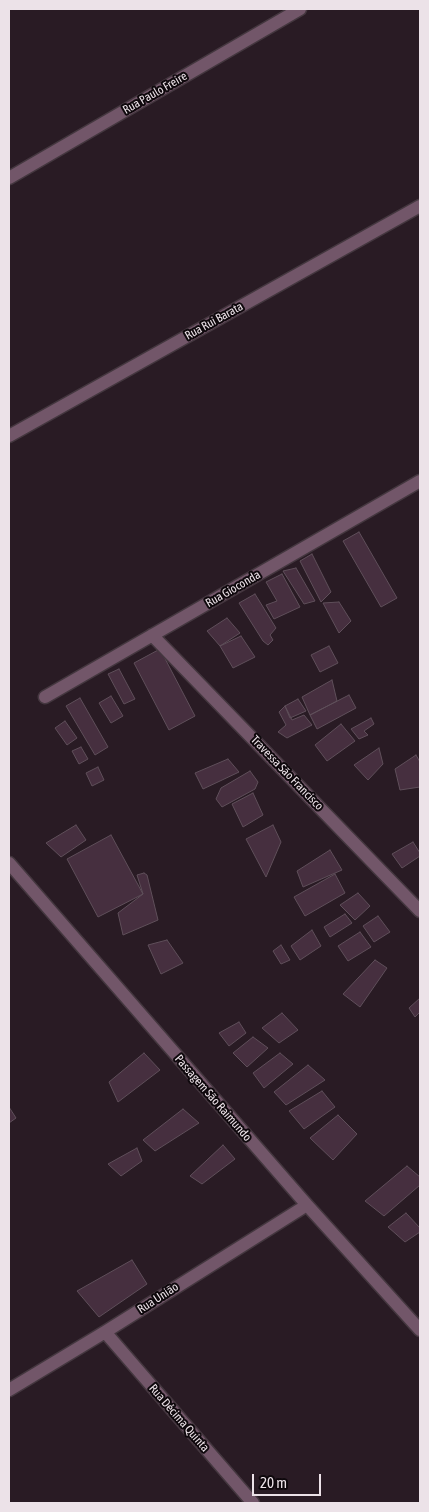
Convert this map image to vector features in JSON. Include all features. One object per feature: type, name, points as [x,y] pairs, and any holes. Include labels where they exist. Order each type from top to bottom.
[{"type":"street","name":"Rua Paulo Freire","points":[[9,178],[300,9]]},
{"type":"street","name":"Rua Rui Barata","points":[[9,436],[420,206]]},
{"type":"street","name":"Rua Gioconda","points":[[45,697],[420,481]]},
{"type":"street","name":"Travessa São Francisco","points":[[152,635],[420,911]]},
{"type":"street","name":"Passagem São Raimundo","points":[[9,863],[307,1205],[420,1330]]},
{"type":"street","name":"Rua União","points":[[9,1390],[307,1205]]},
{"type":"street","name":"Rua Décima Quinta","points":[[105,1332],[253,1503]]},
{"type":"building","points":[[359,532],[397,598],[381,607],[343,541]]},
{"type":"building","points":[[312,554],[331,592],[321,602],[300,561]]},
{"type":"building","points":[[296,568],[315,601],[304,604],[283,571]]},
{"type":"building","points":[[282,574],[300,607],[274,619],[266,605],[277,601],[266,582]]},
{"type":"building","points":[[255,594],[276,628],[270,635],[273,640],[268,645],[263,641],[239,603]]},
{"type":"building","points":[[339,602],[351,621],[339,633],[323,603]]},
{"type":"building","points":[[227,618],[240,633],[220,646],[207,631]]},
{"type":"building","points":[[241,636],[255,657],[233,668],[220,646]]},
{"type":"building","points":[[329,646],[338,663],[320,672],[311,655]]},
{"type":"building","points":[[160,649],[195,716],[169,730],[134,663]]},
{"type":"building","points":[[119,669],[135,699],[124,704],[108,674]]},
{"type":"building","points":[[332,680],[337,701],[310,715],[302,697]]},
{"type":"building","points":[[349,695],[356,708],[317,729],[310,715]]},
{"type":"building","points":[[111,696],[123,716],[111,723],[99,703]]},
{"type":"building","points":[[80,698],[108,747],[95,755],[66,706]]},
{"type":"building","points":[[298,699],[306,711],[290,718],[285,706]]},
{"type":"building","points":[[285,706],[292,720],[304,715],[312,725],[287,738],[278,732],[286,725],[279,712]]},
{"type":"building","points":[[371,718],[374,724],[364,731],[368,735],[359,739],[351,729]]},
{"type":"building","points":[[65,721],[77,738],[67,745],[55,728]]},
{"type":"building","points":[[341,724],[355,741],[327,761],[315,745]]},
{"type":"building","points":[[81,747],[88,759],[79,764],[72,751]]},
{"type":"building","points":[[379,748],[383,764],[368,780],[354,765]]},
{"type":"building","points":[[416,755],[420,762],[420,787],[400,790],[395,769]]},
{"type":"building","points":[[228,759],[239,772],[203,789],[195,773]]},
{"type":"building","points":[[98,767],[104,780],[92,786],[86,773]]},
{"type":"building","points":[[250,771],[258,782],[255,789],[222,807],[216,799],[221,788]]},
{"type":"building","points":[[253,793],[263,815],[243,827],[232,804]]},
{"type":"building","points":[[76,825],[86,840],[61,857],[46,843]]},
{"type":"building","points":[[273,825],[281,842],[266,877],[246,839]]},
{"type":"building","points":[[111,835],[143,894],[98,917],[67,859]]},
{"type":"building","points":[[413,842],[420,856],[402,868],[392,854]]},
{"type":"building","points":[[330,850],[342,870],[303,887],[297,871]]},
{"type":"building","points":[[144,873],[147,875],[158,920],[123,935],[118,913],[143,894],[137,875]]},
{"type":"building","points":[[335,874],[345,893],[305,916],[294,897]]},
{"type":"building","points":[[358,893],[370,906],[355,920],[340,905]]},
{"type":"building","points":[[345,914],[352,923],[330,937],[324,927]]},
{"type":"building","points":[[378,916],[390,932],[374,942],[363,926]]},
{"type":"building","points":[[312,930],[321,946],[300,960],[291,946]]},
{"type":"building","points":[[360,932],[371,947],[348,961],[338,946]]},
{"type":"building","points":[[167,940],[183,963],[161,974],[148,945]]},
{"type":"building","points":[[281,945],[290,960],[281,964],[273,951]]},
{"type":"building","points":[[375,960],[387,968],[360,1007],[343,994]]},
{"type":"building","points":[[420,998],[420,1012],[415,1017],[409,1008]]},
{"type":"building","points":[[282,1013],[298,1030],[279,1043],[262,1028]]},
{"type":"building","points":[[239,1022],[246,1033],[229,1046],[219,1033]]},
{"type":"building","points":[[253,1037],[268,1048],[247,1067],[233,1053]]},
{"type":"building","points":[[144,1053],[160,1070],[118,1102],[109,1082]]},
{"type":"building","points":[[280,1053],[293,1064],[264,1088],[253,1073]]},
{"type":"building","points":[[308,1065],[325,1080],[286,1105],[274,1092]]},
{"type":"building","points":[[322,1091],[335,1107],[304,1129],[289,1111]]},
{"type":"building","points":[[9,1107],[16,1118],[9,1123]]},
{"type":"building","points":[[183,1109],[199,1123],[155,1151],[143,1140]]},
{"type":"building","points":[[338,1115],[357,1134],[333,1160],[310,1138]]},
{"type":"building","points":[[223,1145],[235,1159],[202,1184],[190,1176]]},
{"type":"building","points":[[137,1148],[142,1161],[121,1176],[108,1164]]},
{"type":"building","points":[[407,1166],[420,1177],[420,1185],[384,1216],[365,1201]]},
{"type":"building","points":[[406,1213],[420,1228],[420,1232],[405,1242],[388,1227]]},
{"type":"building","points":[[132,1260],[147,1284],[99,1317],[77,1291]]}]
